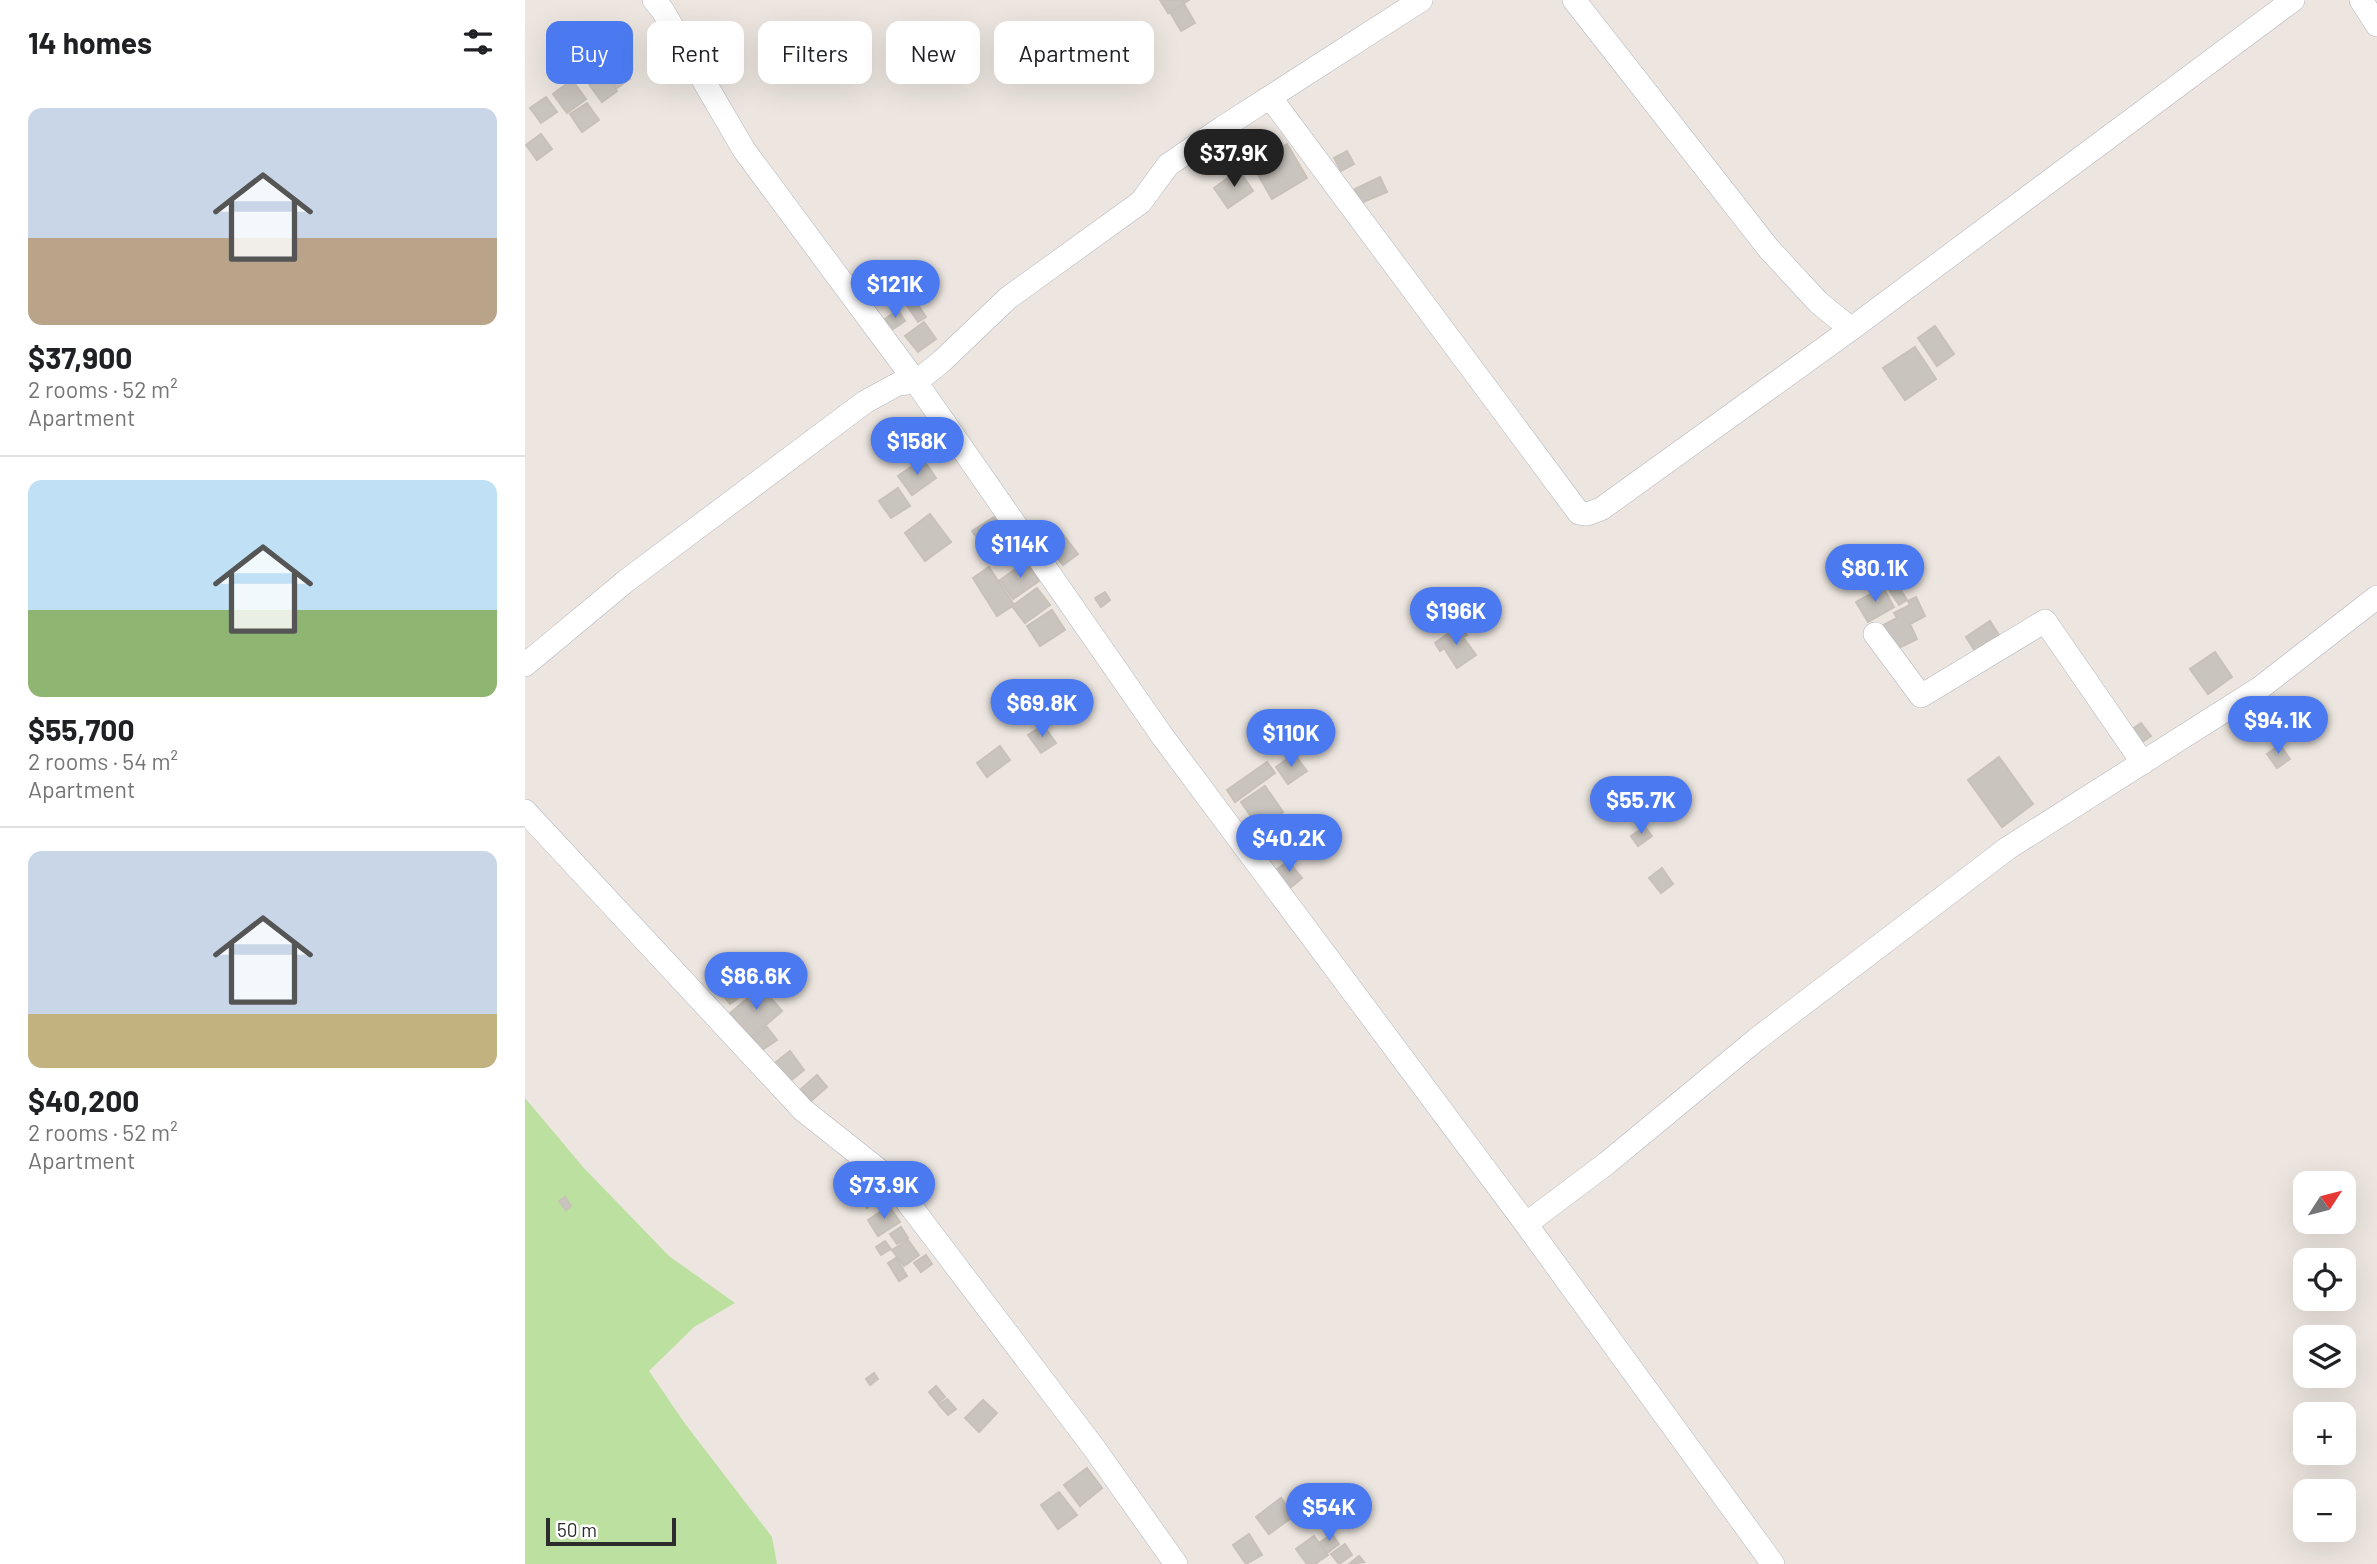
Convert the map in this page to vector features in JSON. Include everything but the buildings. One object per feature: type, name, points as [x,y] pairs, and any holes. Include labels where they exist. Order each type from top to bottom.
[{"type":"street","points":[[654,0],[744,150],[916,382],[1163,737],[1526,1224],[1773,1564]]},
{"type":"street","points":[[525,665],[627,581],[865,402],[898,384],[916,382],[1008,298],[1141,202],[1168,165],[1421,0]]},
{"type":"street","points":[[1574,0],[1769,249],[1818,302],[1851,329]]},
{"type":"street","points":[[1270,97],[1579,513],[1587,514],[1601,509],[1851,329],[2293,0]]},
{"type":"street","points":[[2361,0],[2377,25]]},
{"type":"street","points":[[1526,1224],[1607,1163],[1757,1039],[2008,848],[2260,688],[2377,597]]},
{"type":"street","points":[[1875,634],[1921,696],[2045,621],[2143,763]]},
{"type":"street","points":[[525,811],[803,1110],[890,1179],[1094,1448],[1175,1564]]},
{"type":"green space","points":[[525,1098],[583,1167],[669,1256],[735,1303],[694,1327],[649,1371],[686,1425],[772,1537],[777,1564],[525,1564]]}]
